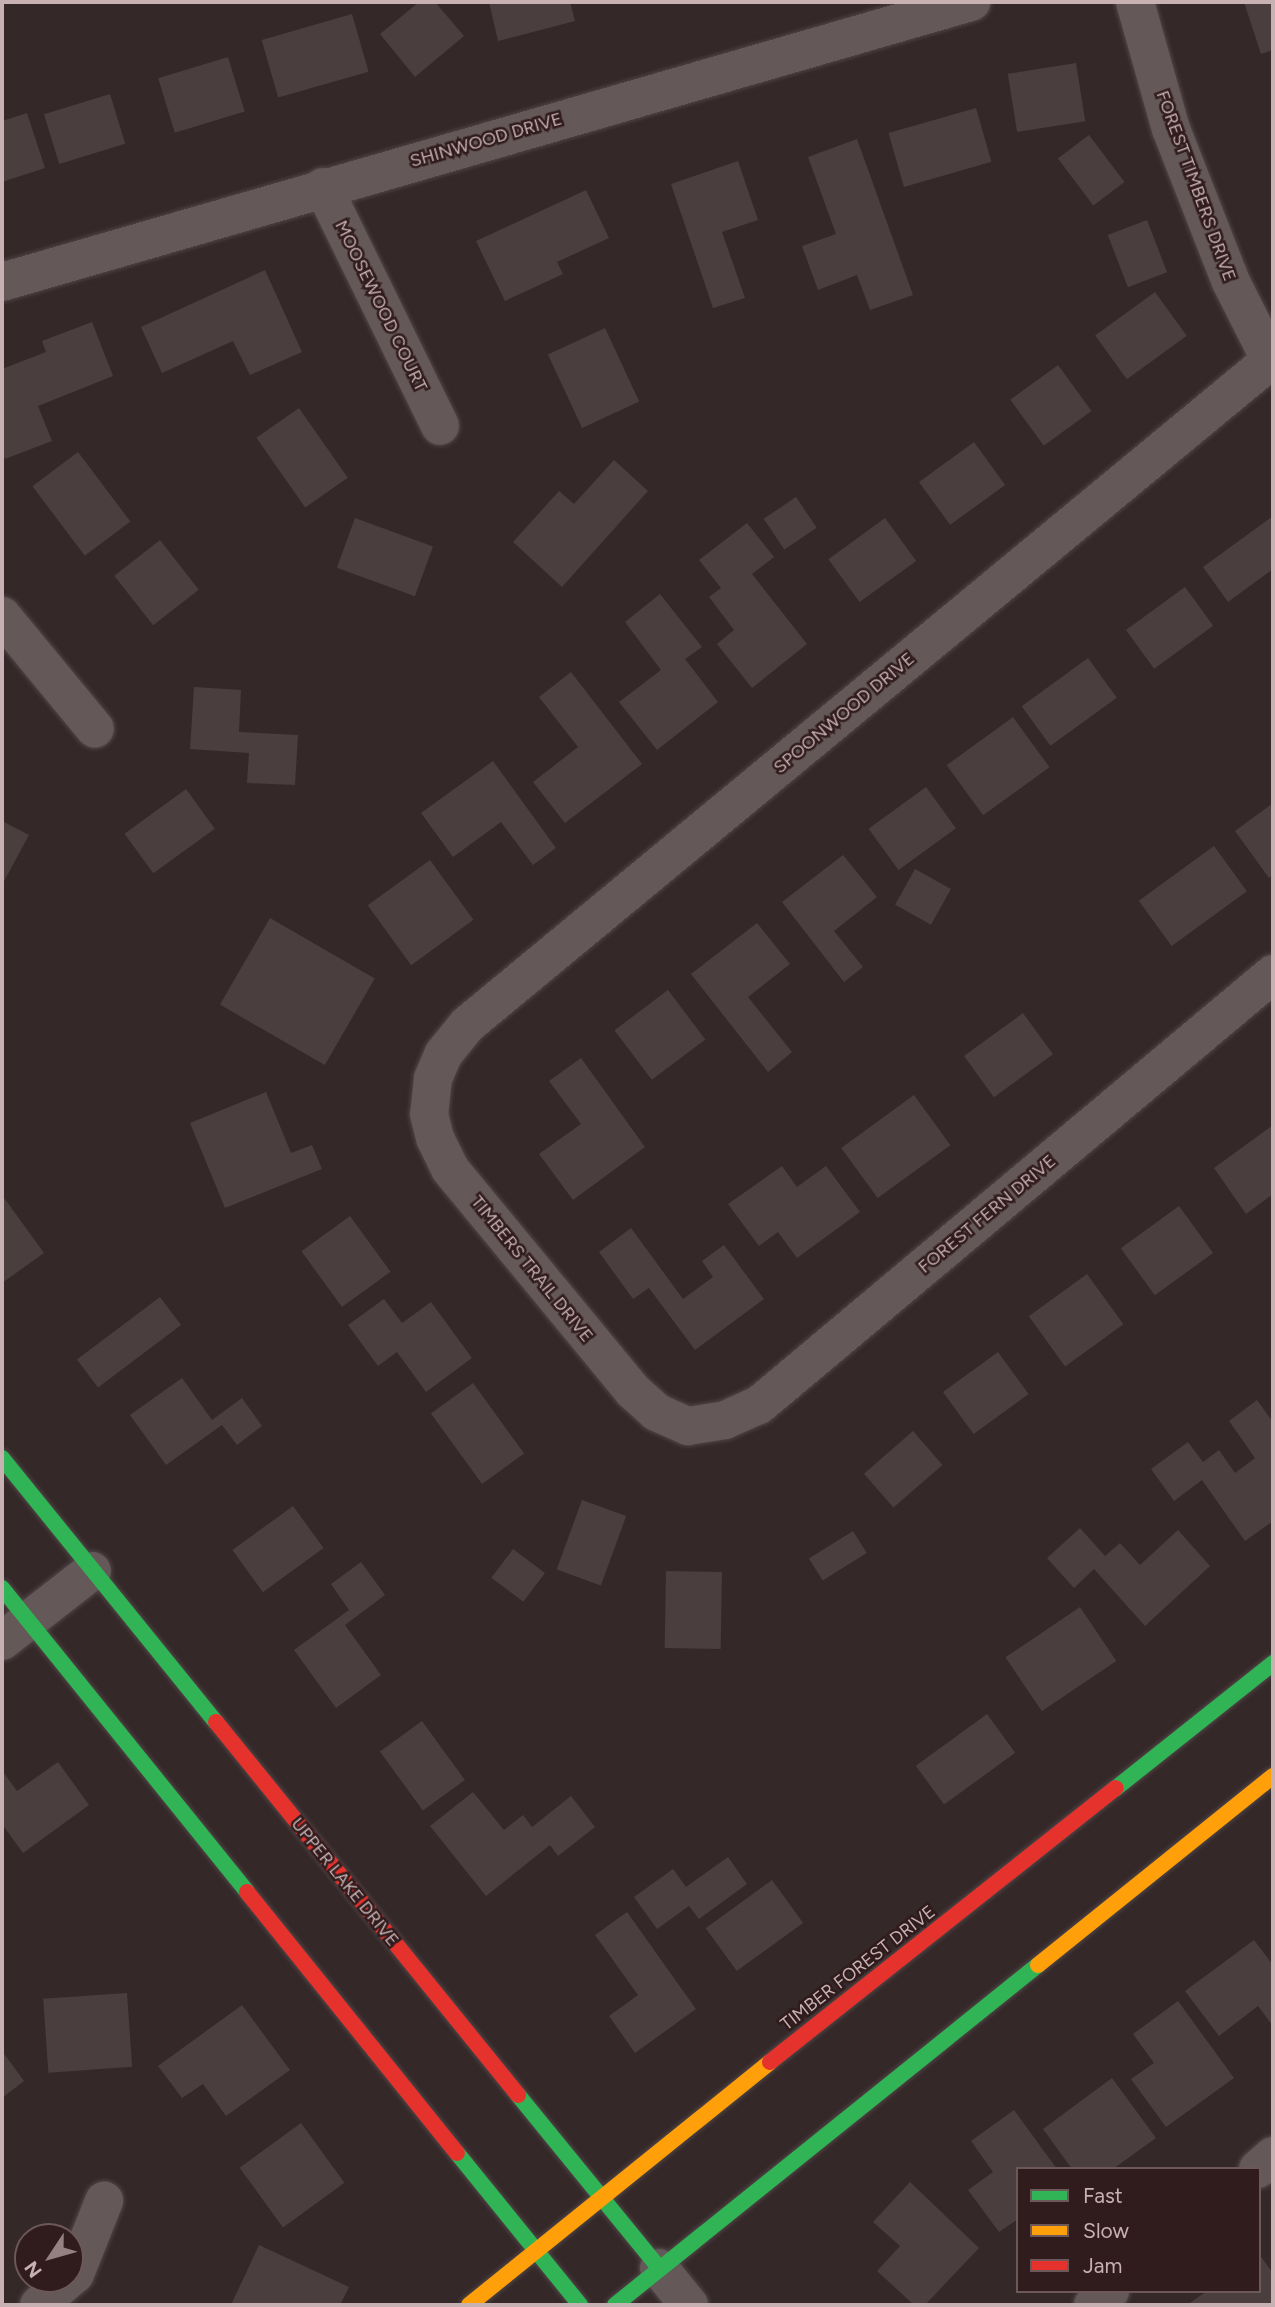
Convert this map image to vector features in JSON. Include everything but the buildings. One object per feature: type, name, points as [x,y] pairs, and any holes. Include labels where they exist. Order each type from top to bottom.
[{"type":"street","name":"SHINWOOD DRIVE","points":[[2,282],[323,187],[971,2]]},
{"type":"street","name":"FOREST TIMBERS DRIVE","points":[[1135,2],[1171,129],[1231,282],[1272,362]]},
{"type":"street","name":"MOOSEWOOD COURT","points":[[323,187],[440,426]]},
{"type":"street","name":"SPOONWOOD DRIVE","points":[[433,1078],[443,1055],[467,1025],[1272,362]]},
{"type":"street","points":[[2,616],[95,729]]},
{"type":"street","name":"FOREST FERN DRIVE","points":[[688,1426],[725,1420],[759,1405],[1273,974]]},
{"type":"street","name":"TIMBERS TRAIL DRIVE","points":[[433,1078],[429,1114],[435,1138],[450,1169],[633,1391],[656,1412],[688,1426]]},
{"type":"street","name":"UPPER LAKE DRIVE","points":[[2,1458],[689,2305]]},
{"type":"street","points":[[15,1630],[92,1571]]},
{"type":"street","points":[[2,1588],[15,1630],[580,2305]]},
{"type":"street","name":"TIMBER FOREST DRIVE","points":[[469,2305],[602,2196],[1261,1681],[1273,1663]]},
{"type":"street","points":[[615,2305],[1273,1776]]},
{"type":"street","points":[[84,2251],[104,2201]]},
{"type":"street","points":[[39,2305],[53,2293]]},
{"type":"street","points":[[1093,2305],[1108,2293]]},
{"type":"traffic: fast","points":[[2,1458],[216,1722]]},
{"type":"traffic: fast","points":[[2,1588],[247,1892]]},
{"type":"traffic: fast","points":[[1116,1788],[1273,1663]]},
{"type":"traffic: fast","points":[[615,2305],[1038,1965]]},
{"type":"traffic: fast","points":[[518,2095],[659,2268]]},
{"type":"traffic: fast","points":[[457,2153],[580,2305]]},
{"type":"traffic: slow","points":[[1038,1965],[1273,1776]]},
{"type":"traffic: slow","points":[[469,2305],[770,2062]]},
{"type":"traffic: jam","points":[[216,1722],[518,2095]]},
{"type":"traffic: jam","points":[[770,2062],[1116,1788]]},
{"type":"traffic: jam","points":[[247,1892],[457,2153]]}]
